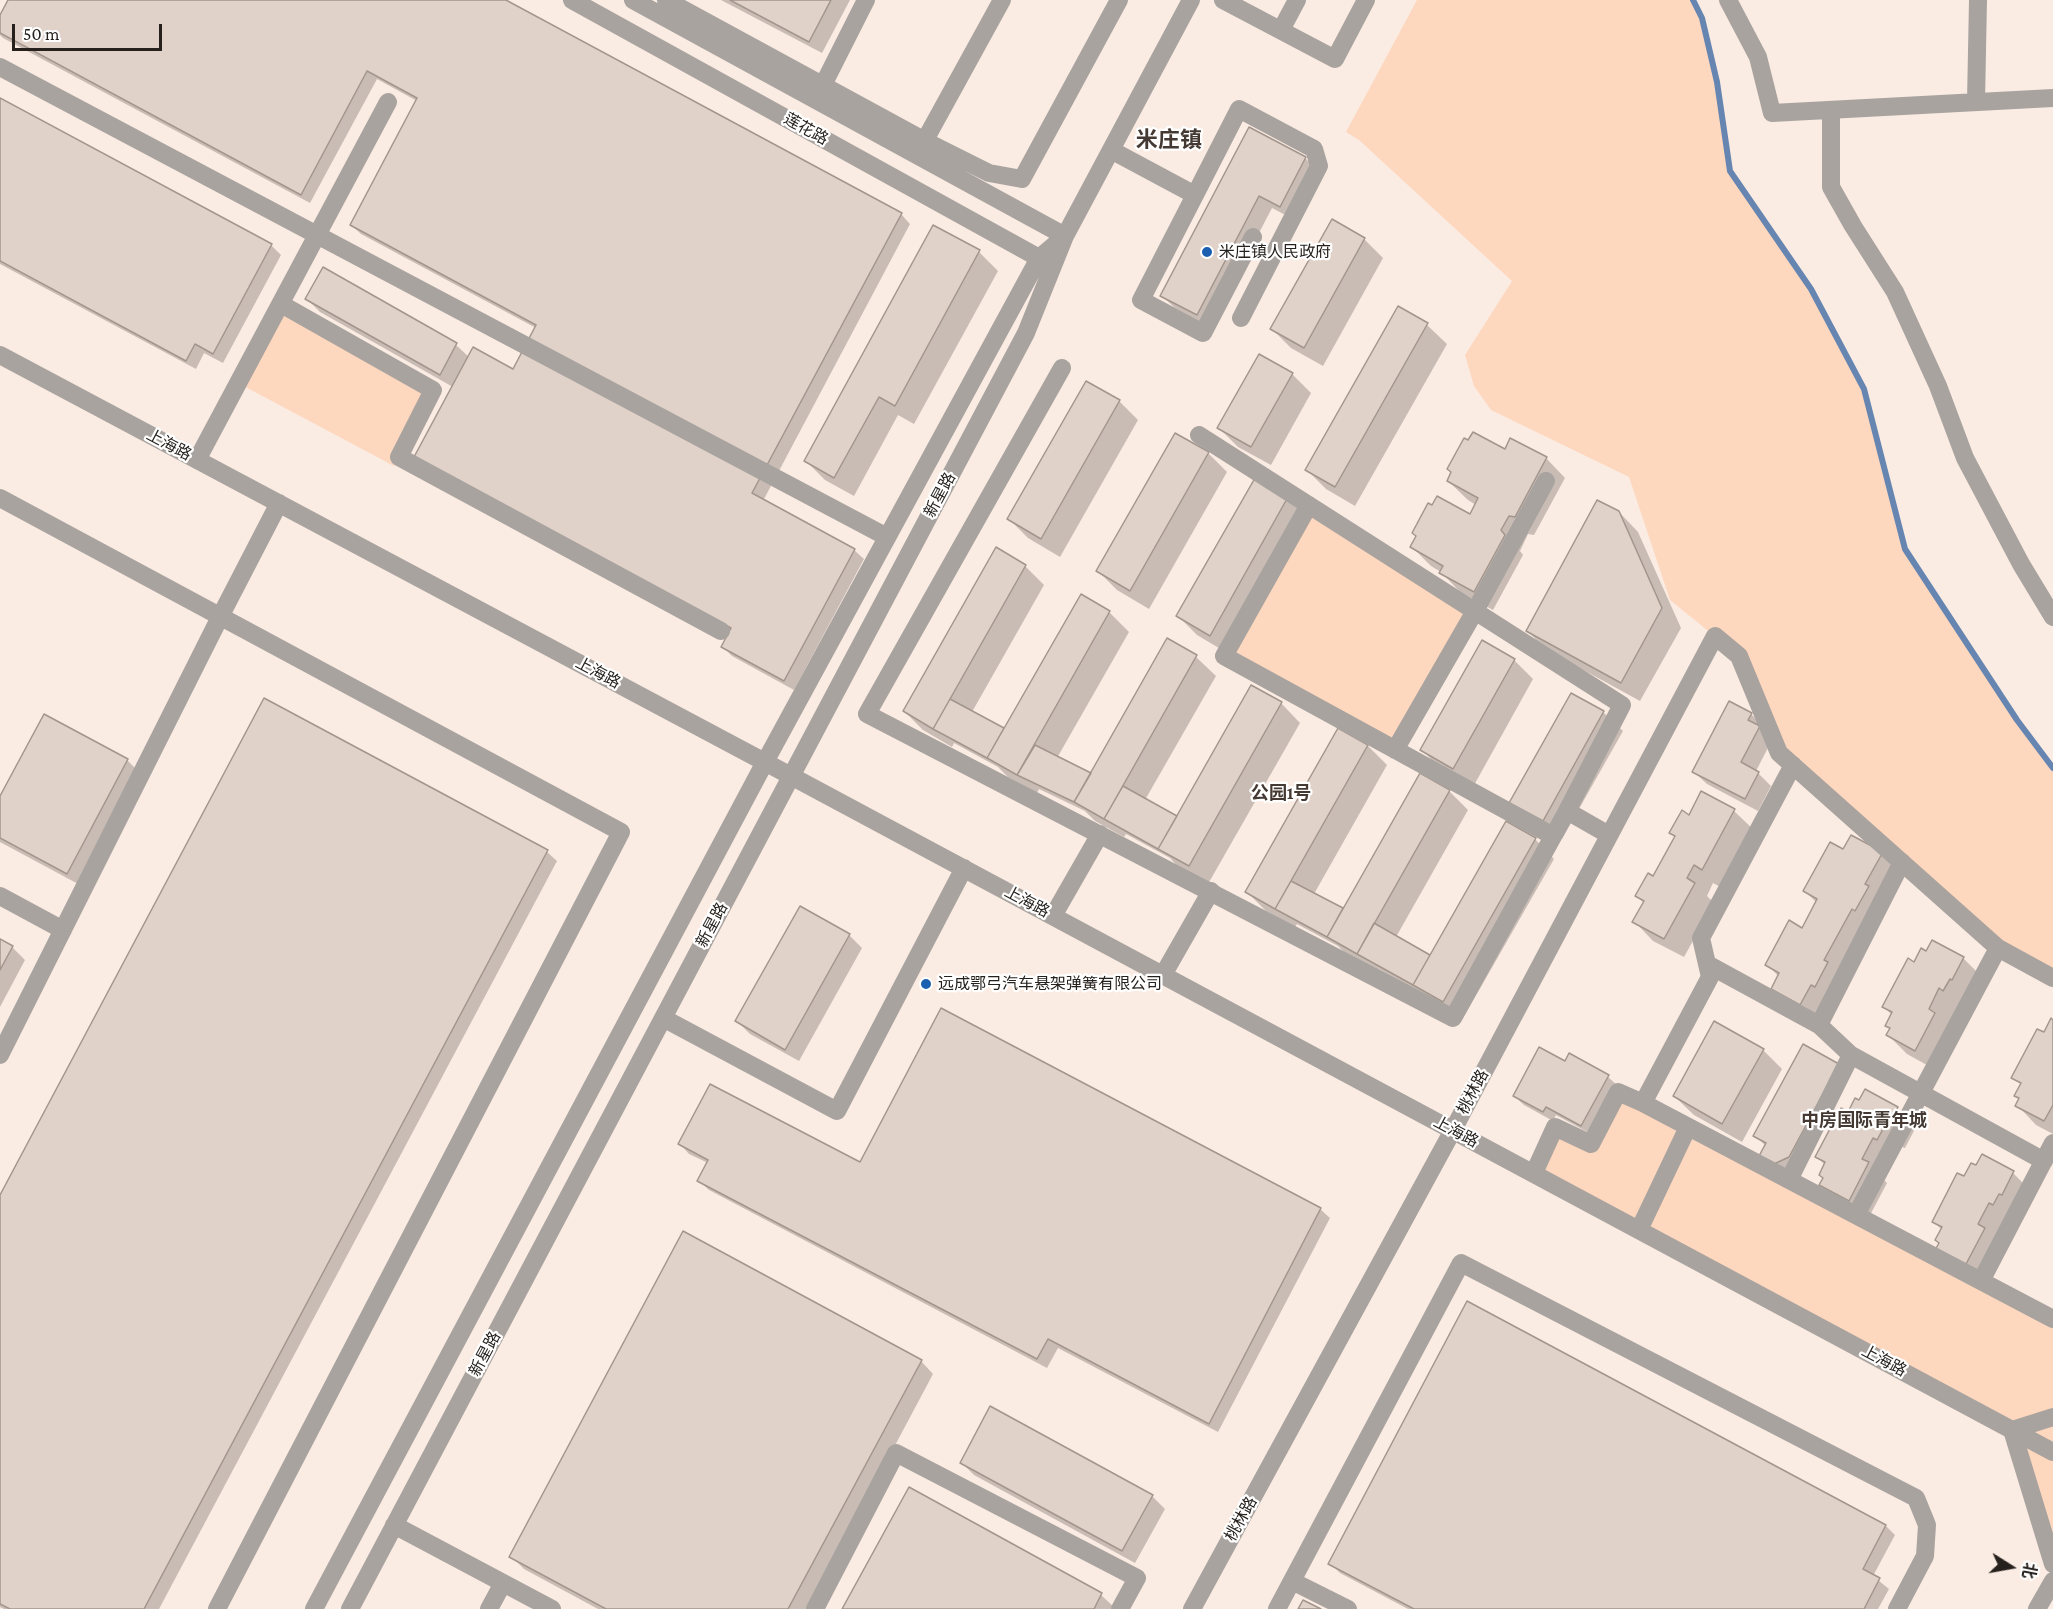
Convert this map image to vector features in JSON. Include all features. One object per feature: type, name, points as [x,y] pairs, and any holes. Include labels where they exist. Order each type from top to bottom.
[{"type":"street","name":"莲花路","points":[[572,0],[1039,258]]},
{"type":"street","name":"莲花路","points":[[633,0],[819,92],[921,148],[1065,236]]},
{"type":"street","points":[[666,0],[819,92],[866,0]]},
{"type":"street","points":[[1002,0],[921,148],[990,173],[1022,179],[1119,0]]},
{"type":"street","name":"新星路","points":[[350,1609],[1026,333],[1065,236],[1191,0]]},
{"type":"street","points":[[1223,0],[1335,59],[1366,0]]},
{"type":"street","points":[[1281,30],[1297,0]]},
{"type":"street","points":[[1728,0],[1758,57],[1772,113],[2053,98]]},
{"type":"street","points":[[1976,102],[1978,0]]},
{"type":"street","points":[[0,67],[887,537]]},
{"type":"street","points":[[197,460],[388,102]]},
{"type":"street","points":[[1241,318],[1319,166],[1314,149],[1239,109],[1141,300],[1203,333],[1253,237]]},
{"type":"street","points":[[1831,110],[1831,187],[1895,292],[1938,386],[1965,458],[2021,564],[2053,617]]},
{"type":"street","points":[[1111,150],[1195,195]]},
{"type":"street","points":[[1039,258],[1065,236]]},
{"type":"street","name":"新星路","points":[[314,1609],[765,762],[1039,258]]},
{"type":"street","points":[[281,304],[433,390],[399,457],[721,631]]},
{"type":"street","name":"上海路","points":[[0,355],[964,868],[2053,1452]]},
{"type":"street","points":[[1062,368],[867,714],[1453,1018],[1567,811],[1622,705],[1199,435]]},
{"type":"street","points":[[1395,750],[1546,481]]},
{"type":"street","points":[[0,498],[621,832],[217,1609]]},
{"type":"street","points":[[0,1055],[279,504]]},
{"type":"street","points":[[1309,505],[1224,656],[1553,836]]},
{"type":"street","name":"桃林路","points":[[1192,1609],[1453,1130],[1715,636],[1739,656],[1779,753],[1793,765]]},
{"type":"street","points":[[1643,1103],[1710,977],[1701,938],[1793,765],[1998,948],[2053,978]]},
{"type":"street","points":[[1567,811],[1609,835]]},
{"type":"street","points":[[1053,916],[1100,834]]},
{"type":"street","points":[[1819,1024],[1902,862]]},
{"type":"street","points":[[663,1018],[837,1111],[964,868]]},
{"type":"street","points":[[1163,975],[1211,891]]},
{"type":"street","points":[[0,896],[63,930]]},
{"type":"street","points":[[1856,1215],[1998,948]]},
{"type":"street","points":[[1707,964],[1819,1024],[1851,1055],[2044,1161]]},
{"type":"street","points":[[1789,1180],[1851,1055]]},
{"type":"street","points":[[1534,1173],[1555,1127],[1592,1144],[1618,1092],[1643,1103],[2053,1319]]},
{"type":"street","points":[[1639,1230],[1688,1127]]},
{"type":"street","points":[[1981,1281],[2053,1143]]},
{"type":"street","points":[[1277,1609],[1461,1263],[1917,1498],[1927,1525],[1925,1556],[1896,1609]]},
{"type":"street","points":[[2053,1417],[2012,1430],[2053,1564]]},
{"type":"street","points":[[815,1609],[896,1453],[1137,1578],[1120,1609]]},
{"type":"street","points":[[394,1525],[552,1609]]},
{"type":"street","points":[[1292,1581],[1348,1609]]},
{"type":"street","points":[[2037,1609],[2053,1581]]},
{"type":"street","points":[[489,1609],[503,1583]]},
{"type":"shaded area","points":[[1417,0],[1693,0],[1702,18],[1717,82],[1730,171],[1811,289],[1864,389],[1905,549],[2017,720],[2053,768],[2053,978],[1998,948],[1779,753],[1739,656],[1670,600],[1629,477],[1491,410],[1474,386],[1465,355],[1512,281],[1359,140],[1346,132]]},
{"type":"shaded area","points":[[281,304],[433,390],[394,466],[238,383]]},
{"type":"shaded area","points":[[1309,505],[1475,611],[1395,750],[1224,656]]},
{"type":"shaded area","points":[[1618,1092],[2053,1319],[2053,1564],[2012,1430],[1534,1173],[1555,1127],[1591,1144]]},
{"type":"building","points":[[8,0],[506,0],[902,213],[752,493],[855,549],[784,681],[721,647],[731,628],[414,457],[473,347],[513,369],[536,325],[350,225],[417,98],[367,71],[301,195],[0,33],[0,15]]},
{"type":"building","points":[[730,0],[831,0],[809,42]]},
{"type":"building","points":[[0,98],[272,244],[213,354],[195,344],[186,361],[0,261]]},
{"type":"building","name":"米庄镇人民政府","points":[[1249,127],[1306,157],[1280,207],[1259,196],[1197,315],[1160,296]]},
{"type":"building","points":[[1332,219],[1365,238],[1304,348],[1270,329]]},
{"type":"building","points":[[933,225],[980,250],[895,406],[879,397],[834,478],[804,461]]},
{"type":"building","points":[[323,267],[457,343],[440,375],[305,299]]},
{"type":"building","points":[[1398,306],[1428,323],[1335,487],[1305,470]]},
{"type":"building","points":[[1259,354],[1293,373],[1251,447],[1217,428]]},
{"type":"building","points":[[1086,381],[1120,400],[1041,539],[1007,519]]},
{"type":"building","points":[[1473,432],[1505,449],[1510,438],[1547,457],[1515,517],[1509,516],[1501,530],[1505,535],[1474,592],[1439,573],[1443,566],[1410,547],[1416,536],[1412,533],[1428,503],[1432,505],[1437,496],[1470,514],[1478,498],[1447,481],[1451,472],[1447,469],[1464,438],[1468,440]]},
{"type":"building","points":[[1175,433],[1209,452],[1130,591],[1096,571]]},
{"type":"building","points":[[1255,478],[1288,497],[1210,636],[1176,616]]},
{"type":"building","points":[[1597,500],[1619,511],[1662,608],[1621,683],[1526,631]]},
{"type":"building","points":[[996,547],[1026,565],[933,729],[903,711]]},
{"type":"building","points":[[1081,594],[1110,611],[1017,775],[987,758]]},
{"type":"building","points":[[1167,638],[1197,655],[1104,819],[1074,802]]},
{"type":"building","points":[[1482,640],[1515,659],[1453,769],[1420,750]]},
{"type":"building","points":[[1251,685],[1282,702],[1189,866],[1158,849]]},
{"type":"building","points":[[1571,693],[1604,711],[1543,821],[1509,803]]},
{"type":"building","points":[[264,698],[548,850],[144,1609],[10,1609],[0,1604],[0,1195]]},
{"type":"building","points":[[950,699],[1004,728],[987,758],[933,729]]},
{"type":"building","points":[[1729,701],[1752,713],[1748,720],[1760,726],[1741,762],[1759,772],[1745,799],[1692,772]]},
{"type":"building","points":[[44,714],[128,759],[67,874],[0,838],[0,796]]},
{"type":"building","points":[[1338,728],[1368,745],[1275,909],[1245,892]]},
{"type":"building","points":[[1035,745],[1091,773],[1074,802],[1017,775]]},
{"type":"building","points":[[1420,773],[1450,790],[1357,954],[1327,937]]},
{"type":"building","points":[[1123,786],[1177,816],[1158,849],[1104,819]]},
{"type":"building","points":[[1701,791],[1735,809],[1702,870],[1694,865],[1687,878],[1695,883],[1664,939],[1632,922],[1644,901],[1635,896],[1648,873],[1653,876],[1675,836],[1669,833],[1682,810],[1689,815]]},
{"type":"building","points":[[1506,821],[1536,838],[1443,1002],[1413,985]]},
{"type":"building","points":[[1851,835],[1883,852],[1865,884],[1869,886],[1855,911],[1852,909],[1824,960],[1828,962],[1815,987],[1811,985],[1800,1005],[1771,989],[1779,973],[1765,965],[1789,920],[1802,928],[1817,899],[1803,891],[1830,842],[1843,849]]},
{"type":"building","points":[[1291,881],[1343,908],[1327,937],[1275,909]]},
{"type":"building","points":[[800,906],[850,934],[785,1050],[735,1021]]},
{"type":"building","points":[[1374,923],[1430,955],[1413,985],[1357,954]]},
{"type":"building","points":[[0,939],[13,946],[0,970]]},
{"type":"building","points":[[1932,940],[1964,957],[1952,980],[1950,979],[1943,991],[1939,988],[1929,1009],[1935,1013],[1915,1051],[1886,1035],[1890,1028],[1885,1026],[1892,1012],[1882,1007],[1908,958],[1914,962],[1921,948],[1926,951]]},
{"type":"building","points":[[941,1008],[1321,1208],[1209,1424],[1048,1339],[1037,1359],[697,1181],[708,1160],[678,1144],[710,1084],[860,1162]]},
{"type":"building","points":[[2051,1018],[2053,1020],[2053,1105],[2044,1121],[2015,1106],[2019,1098],[2014,1096],[2021,1083],[2011,1078],[2037,1029],[2044,1032]]},
{"type":"building","points":[[1714,1021],[1764,1049],[1722,1124],[1673,1096]]},
{"type":"building","points":[[1803,1044],[1839,1064],[1789,1157],[1774,1164],[1759,1156],[1766,1143],[1753,1136]]},
{"type":"building","points":[[1539,1047],[1565,1061],[1569,1053],[1609,1075],[1581,1126],[1546,1107],[1543,1112],[1513,1096]]},
{"type":"building","points":[[1865,1089],[1898,1107],[1877,1140],[1873,1138],[1862,1159],[1869,1162],[1849,1201],[1819,1185],[1823,1178],[1819,1175],[1825,1162],[1815,1157],[1841,1108],[1848,1112],[1855,1098],[1859,1100]]},
{"type":"building","points":[[1982,1154],[2014,1171],[2002,1195],[1999,1194],[1993,1205],[1989,1203],[1978,1224],[1985,1228],[1965,1266],[1935,1250],[1939,1243],[1935,1240],[1942,1227],[1932,1222],[1957,1173],[1964,1176],[1971,1163],[1976,1165]]},
{"type":"building","points":[[683,1231],[922,1360],[788,1609],[606,1609],[509,1557]]},
{"type":"building","points":[[1467,1301],[1886,1525],[1863,1569],[1880,1578],[1864,1609],[1414,1609],[1328,1564]]},
{"type":"building","points":[[990,1406],[1153,1495],[1122,1551],[960,1463]]},
{"type":"building","points":[[909,1487],[1102,1593],[1094,1609],[842,1609]]},
{"type":"building","points":[[1303,1600],[1321,1609],[1298,1609]]},
{"type":"waterway","points":[[1693,0],[1702,18],[1717,82],[1730,171],[1811,289],[1864,389],[1905,549],[2017,720],[2053,768]]},
{"type":"place","name":"米庄镇人民政府","points":[[1207,252]]},
{"type":"place","name":"远成鄂弓汽车悬架弹簧有限公司","points":[[926,984]]},
{"type":"district","name":"米庄镇","points":[[1169,140]]},
{"type":"district","name":"公园1号","points":[[1281,793]]},
{"type":"district","name":"中房国际青年城","points":[[1864,1120]]}]
